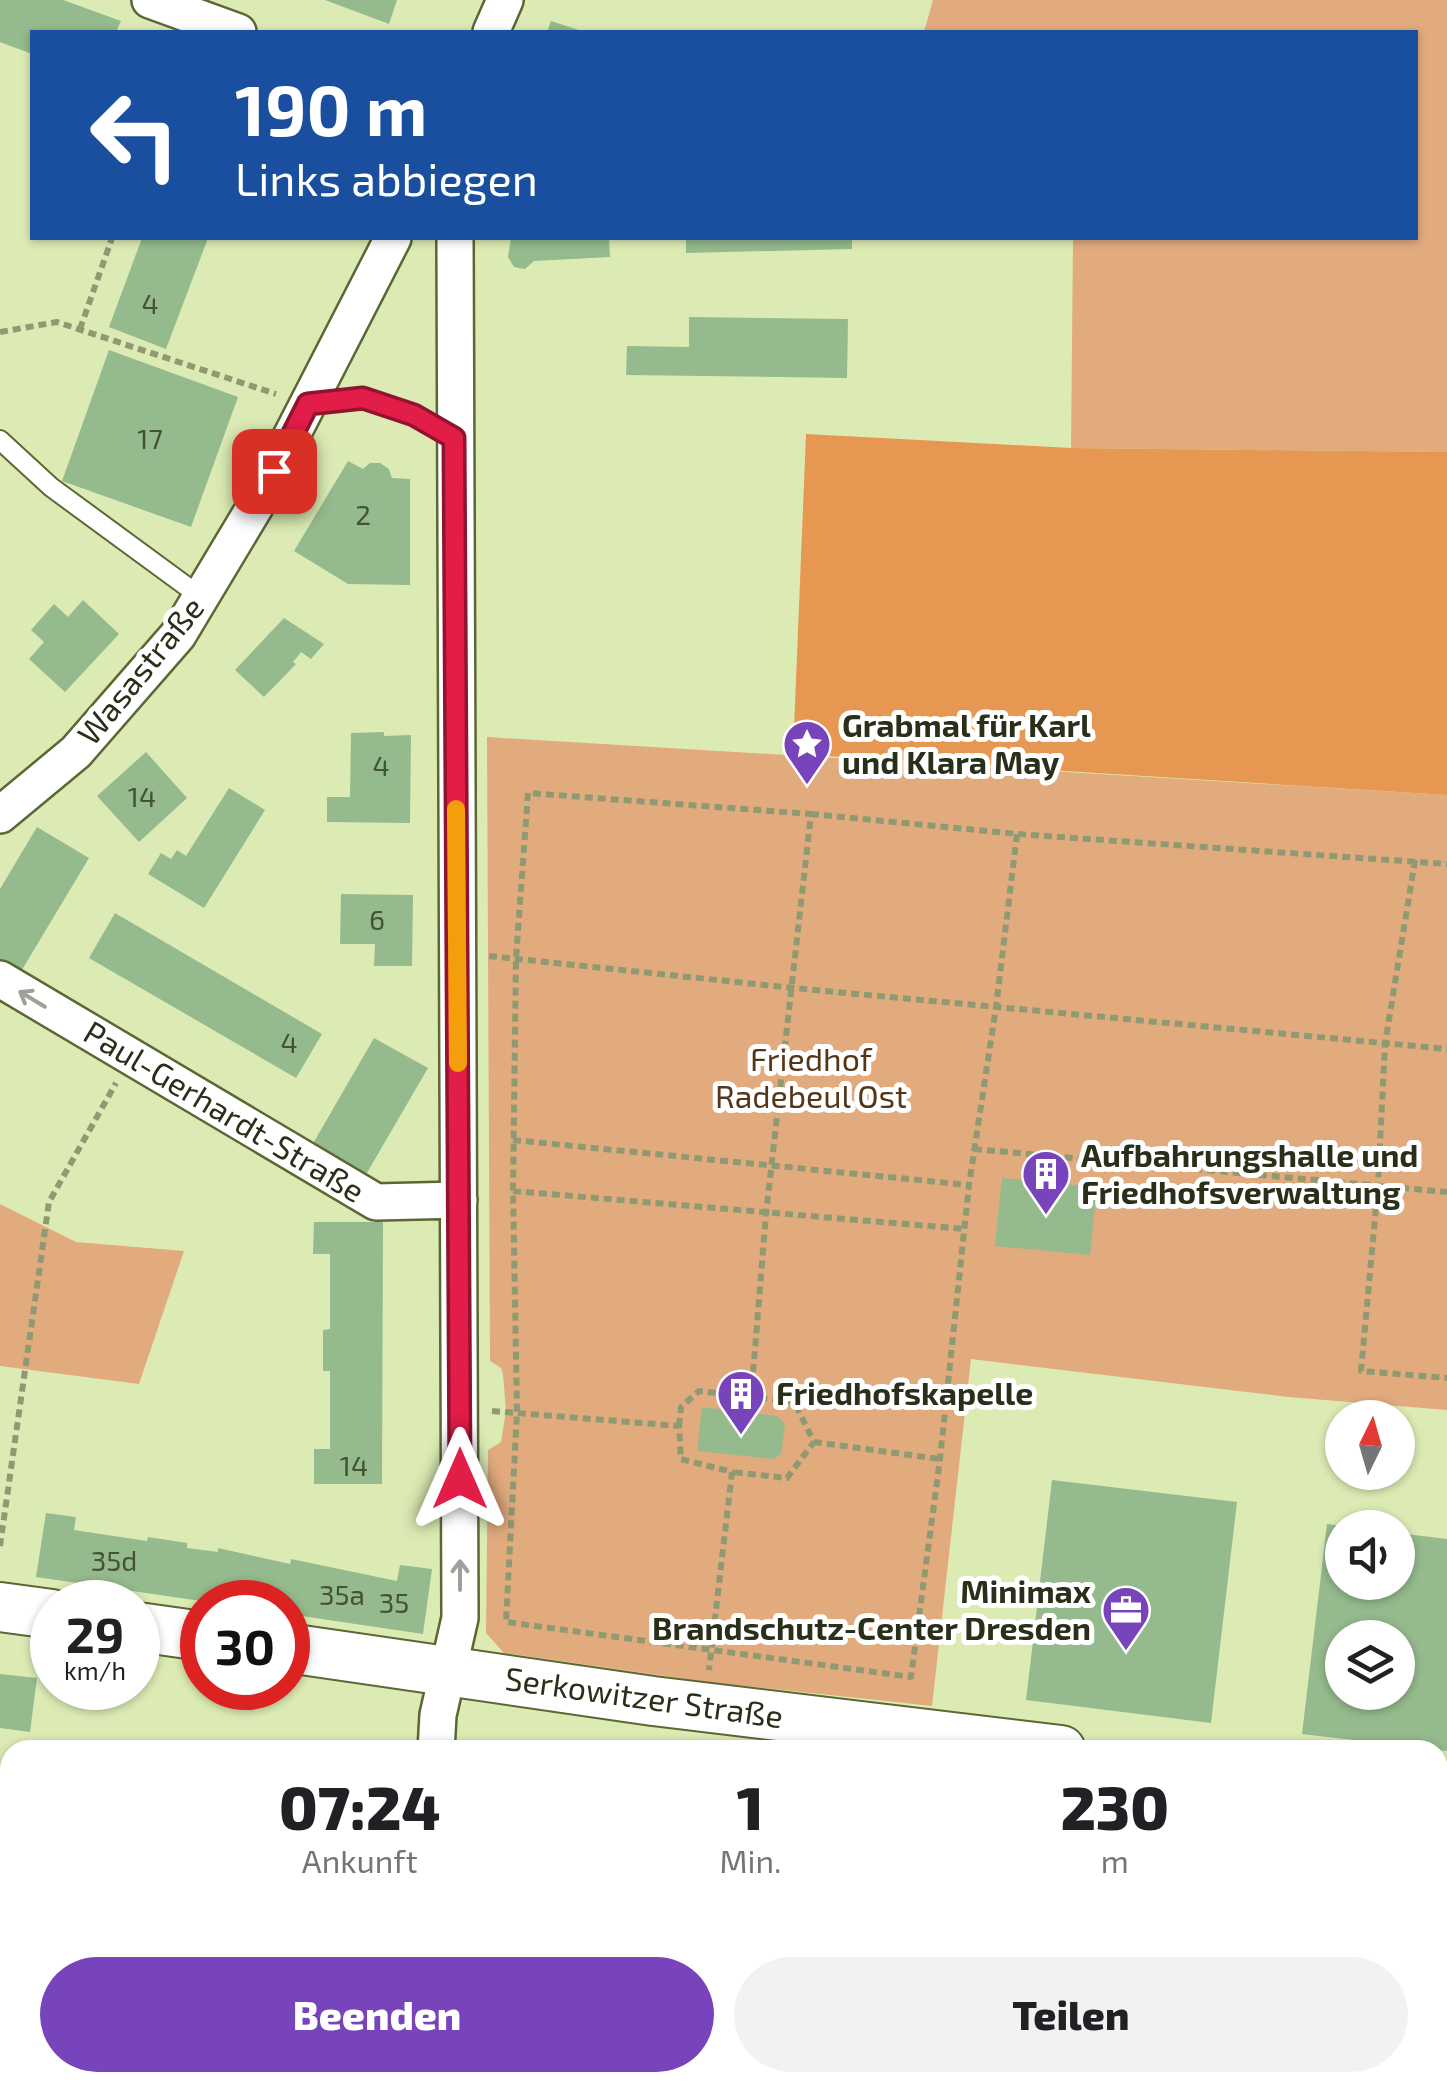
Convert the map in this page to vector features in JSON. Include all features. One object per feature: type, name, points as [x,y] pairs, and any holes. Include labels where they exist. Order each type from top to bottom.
[{"type":"street","points":[[150,0],[232,30]]},
{"type":"street","points":[[492,30],[505,0]]},
{"type":"street","name":"Wasastraße","points":[[0,815],[76,752],[178,635],[256,505],[391,240]]},
{"type":"street","points":[[437,1740],[446,1671],[460,1618],[455,240]]},
{"type":"street","name":"Paul-Gerhardt-Straße","points":[[0,980],[376,1202],[459,1200]]},
{"type":"street","points":[[0,1607],[30,1611]]},
{"type":"street","name":"Serkowitzer Straße","points":[[310,1651],[706,1708],[976,1740]]},
{"type":"lane","points":[[308,404],[363,398],[414,415],[454,438]]},
{"type":"lane","points":[[0,440],[51,488],[201,597]]},
{"type":"path","points":[[80,329],[111,240]]},
{"type":"path","points":[[0,332],[57,322],[308,404]]},
{"type":"path","points":[[1017,834],[969,1184],[940,1459],[911,1676],[506,1622],[517,1411],[513,1190],[516,958],[528,794],[1447,864]]},
{"type":"path","points":[[751,1398],[766,1214],[811,814]]},
{"type":"path","points":[[1415,860],[1386,1044],[1362,1371],[1447,1378]]},
{"type":"path","points":[[458,957],[516,958],[1447,1049]]},
{"type":"path","points":[[0,1546],[49,1202],[131,1057]]},
{"type":"path","points":[[513,1140],[969,1184]]},
{"type":"path","points":[[974,1149],[1447,1192]]},
{"type":"path","points":[[513,1190],[965,1229]]},
{"type":"path","points":[[699,1391],[794,1402],[814,1442],[786,1478],[732,1472],[681,1459],[681,1407],[699,1391]]},
{"type":"path","points":[[461,1410],[517,1411],[679,1426]]},
{"type":"path","points":[[814,1442],[940,1459]]},
{"type":"path","points":[[706,1708],[732,1472]]},
{"type":"green space","points":[[933,0],[1447,0],[1447,452],[1071,448],[1073,240],[1418,240],[1418,30],[925,30]]},
{"type":"green space","name":"Friedhof Radebeul Ost","points":[[487,737],[1447,795],[1447,1410],[1415,1407],[1415,1400],[1288,1397],[971,1359],[932,1706],[707,1682],[504,1653],[486,1633],[488,1450],[501,1442],[506,1411],[503,1374],[490,1361]]},
{"type":"green space","points":[[0,1204],[76,1242],[184,1251],[139,1384],[0,1366]]},
{"type":"shaded area","points":[[806,434],[1071,448],[1447,452],[1447,795],[793,754]]},
{"type":"building","points":[[0,0],[63,0],[121,21],[117,30],[30,30],[30,53],[0,42]]},
{"type":"building","points":[[325,0],[397,0],[389,24]]},
{"type":"building","points":[[551,21],[579,30],[548,30]]},
{"type":"building","points":[[141,240],[207,240],[166,349],[109,327]]},
{"type":"building","points":[[511,240],[609,240],[610,257],[534,261],[525,269],[514,267],[508,257]]},
{"type":"building","points":[[686,240],[852,240],[852,249],[686,253]]},
{"type":"building","points":[[689,317],[848,319],[847,378],[626,375],[627,346],[689,347]]},
{"type":"building","points":[[109,350],[238,397],[191,527],[62,481]]},
{"type":"building","points":[[348,461],[363,469],[370,463],[380,463],[389,469],[392,478],[410,479],[410,585],[348,584],[294,551]]},
{"type":"building","points":[[83,600],[119,634],[65,692],[29,659],[44,642],[31,630],[54,604],[68,617]]},
{"type":"building","points":[[284,618],[324,644],[311,659],[301,652],[293,662],[296,664],[264,697],[235,670]]},
{"type":"building","points":[[384,732],[384,736],[411,735],[410,823],[327,822],[327,797],[350,797],[351,733]]},
{"type":"building","points":[[146,752],[187,798],[139,842],[97,796]]},
{"type":"building","points":[[229,788],[265,810],[204,908],[148,874],[161,853],[171,859],[177,850],[186,856]]},
{"type":"building","points":[[37,827],[89,858],[20,973],[0,961],[0,889]]},
{"type":"building","points":[[341,894],[413,895],[412,966],[374,966],[375,944],[340,944]]},
{"type":"building","points":[[115,913],[322,1034],[296,1078],[89,958]]},
{"type":"building","points":[[374,1038],[428,1068],[364,1178],[311,1147]]},
{"type":"building","name":"Aufbahrungshalle und Friedhofsverwaltung","points":[[1002,1178],[1097,1187],[1090,1255],[995,1246]]},
{"type":"building","points":[[314,1222],[383,1222],[382,1484],[314,1484],[314,1449],[330,1449],[330,1371],[323,1371],[323,1330],[330,1329],[330,1254],[313,1254]]},
{"type":"building","name":"Friedhofskapelle","points":[[702,1407],[777,1416],[785,1424],[781,1454],[773,1459],[697,1451]]},
{"type":"building","points":[[1052,1480],[1237,1502],[1211,1723],[1026,1700]]},
{"type":"building","points":[[46,1513],[76,1517],[74,1530],[187,1543],[187,1548],[218,1552],[218,1548],[290,1564],[291,1559],[397,1581],[400,1565],[432,1569],[423,1634],[310,1617],[310,1580],[180,1580],[180,1598],[160,1595],[160,1580],[36,1577]]},
{"type":"building","points":[[1415,1535],[1447,1539],[1447,1740],[1353,1740],[1302,1734],[1325,1541],[1325,1600],[1415,1600]]},
{"type":"building","points":[[0,1674],[30,1677],[30,1732],[0,1728]]},
{"type":"slow traffic","points":[[456,809],[458,1063]]},
{"type":"place","name":"Grabmal für Karl und Klara May","points":[[807,786]]},
{"type":"place","name":"Aufbahrungshalle und Friedhofsverwaltung","points":[[1046,1216]]},
{"type":"place","name":"Friedhofskapelle","points":[[741,1436]]},
{"type":"place","name":"Minimax Brandschutz-Center Dresden","points":[[1126,1652]]},
{"type":"route","points":[[274,471],[308,404],[363,398],[414,415],[454,438],[460,1479]]}]
